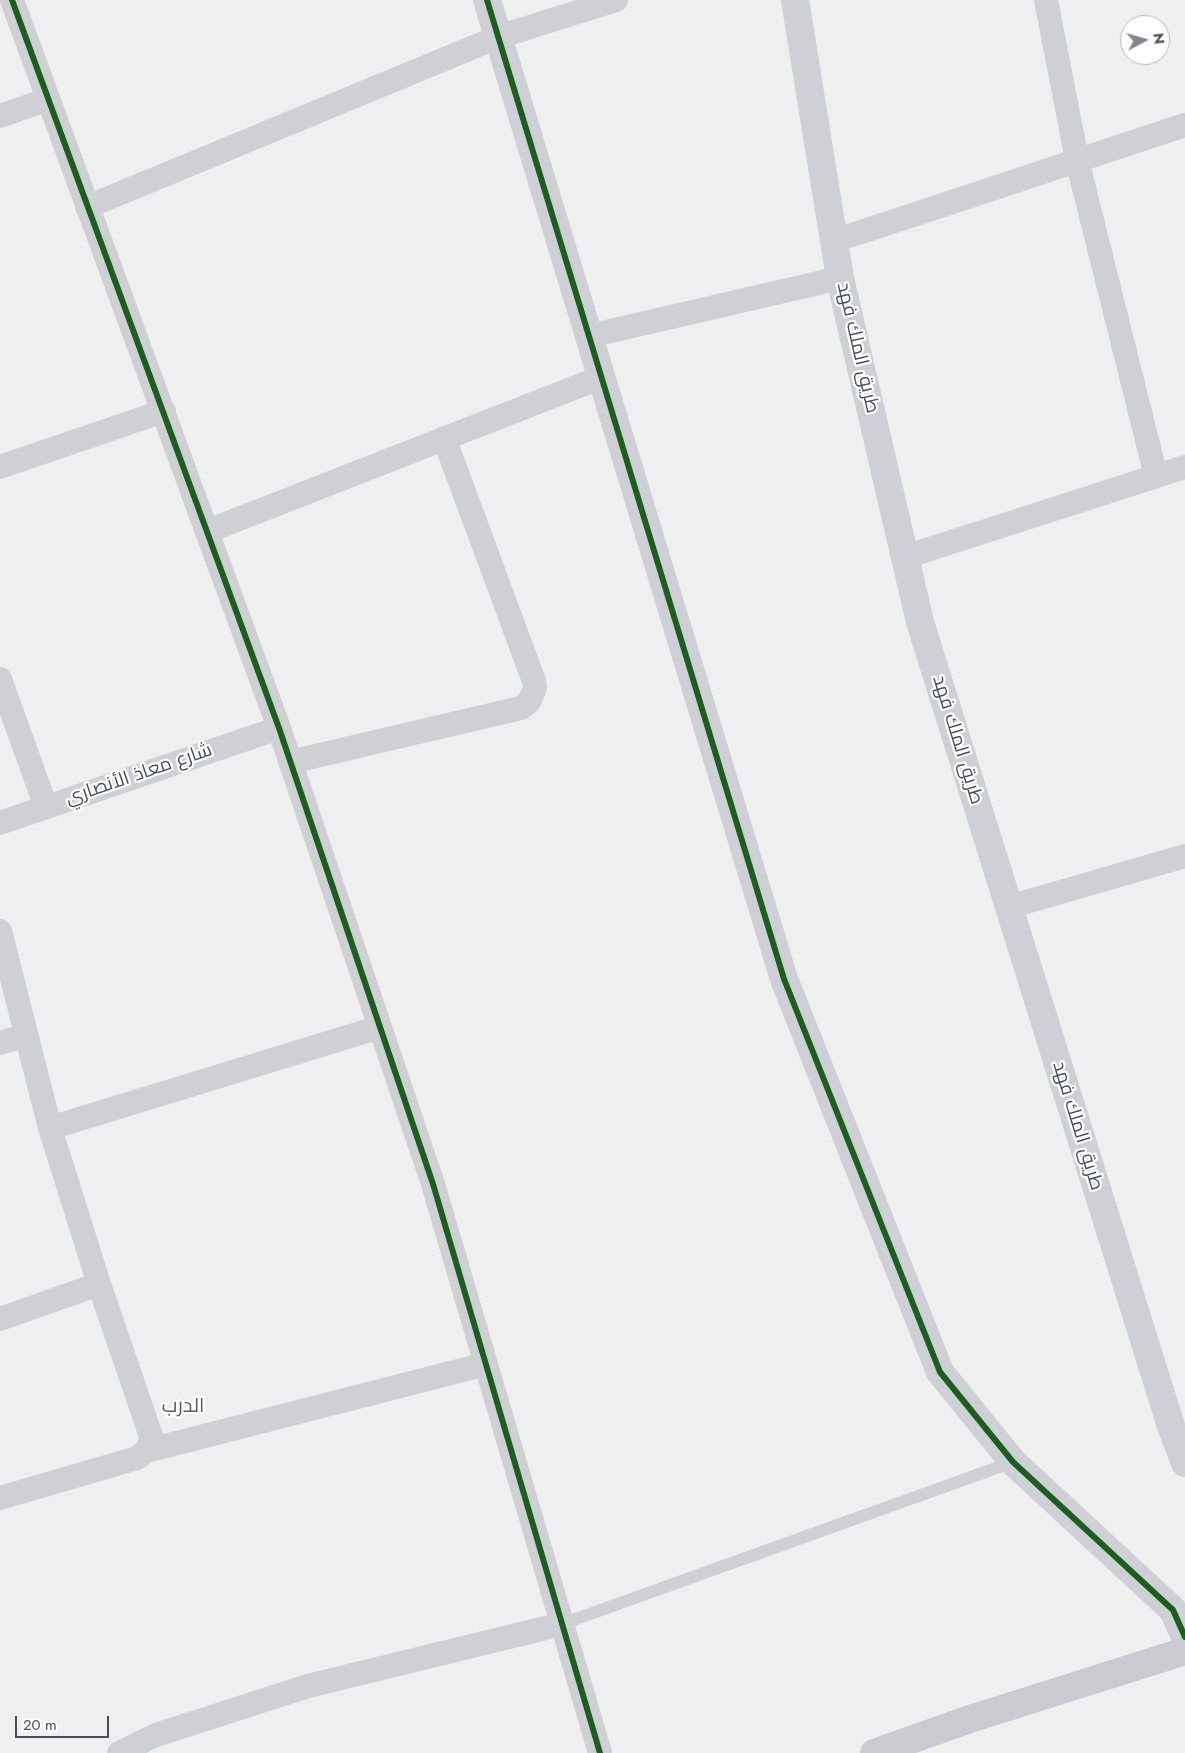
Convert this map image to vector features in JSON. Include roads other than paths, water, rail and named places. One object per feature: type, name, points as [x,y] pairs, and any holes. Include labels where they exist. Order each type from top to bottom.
[{"type":"main road","points":[[874,1753],[970,1718],[1185,1651]]},
{"type":"street","points":[[12,0],[46,100],[164,411],[279,728],[433,1184],[600,1753]]},
{"type":"street","points":[[487,0],[784,980],[940,1372],[1013,1462],[1173,1610],[1185,1638]]},
{"type":"street","points":[[87,207],[498,37],[616,0]]},
{"type":"street","name":"طريق الملك فهد","points":[[795,0],[840,278],[920,622],[1009,907],[1178,1424],[1185,1463]]},
{"type":"street","points":[[1046,0],[1077,160],[1156,476]]},
{"type":"street","points":[[0,116],[46,100]]},
{"type":"street","points":[[834,241],[1185,125]]},
{"type":"street","points":[[589,336],[840,278]]},
{"type":"street","points":[[208,531],[602,377]]},
{"type":"street","points":[[0,467],[164,411]]},
{"type":"street","points":[[290,762],[520,708],[529,702],[535,688],[534,681],[444,438]]},
{"type":"street","points":[[905,557],[1185,467]]},
{"type":"street","points":[[0,679],[46,807]]},
{"type":"street","name":"شارع معاذ الأنصاري","points":[[0,823],[279,728]]},
{"type":"street","points":[[1009,907],[1185,856]]},
{"type":"street","points":[[0,930],[50,1128],[99,1284],[150,1427],[152,1438],[146,1451]]},
{"type":"street","points":[[50,1128],[380,1027]]},
{"type":"street","points":[[0,1043],[26,1035]]},
{"type":"street","points":[[0,1319],[99,1284]]},
{"type":"street","points":[[0,1498],[137,1458],[146,1451],[486,1364]]},
{"type":"street","points":[[119,1753],[156,1735],[308,1686],[562,1624]]},
{"type":"lane","points":[[562,1624],[1013,1462]]},
{"type":"district","name":"الدرب","points":[[183,1407]]}]
